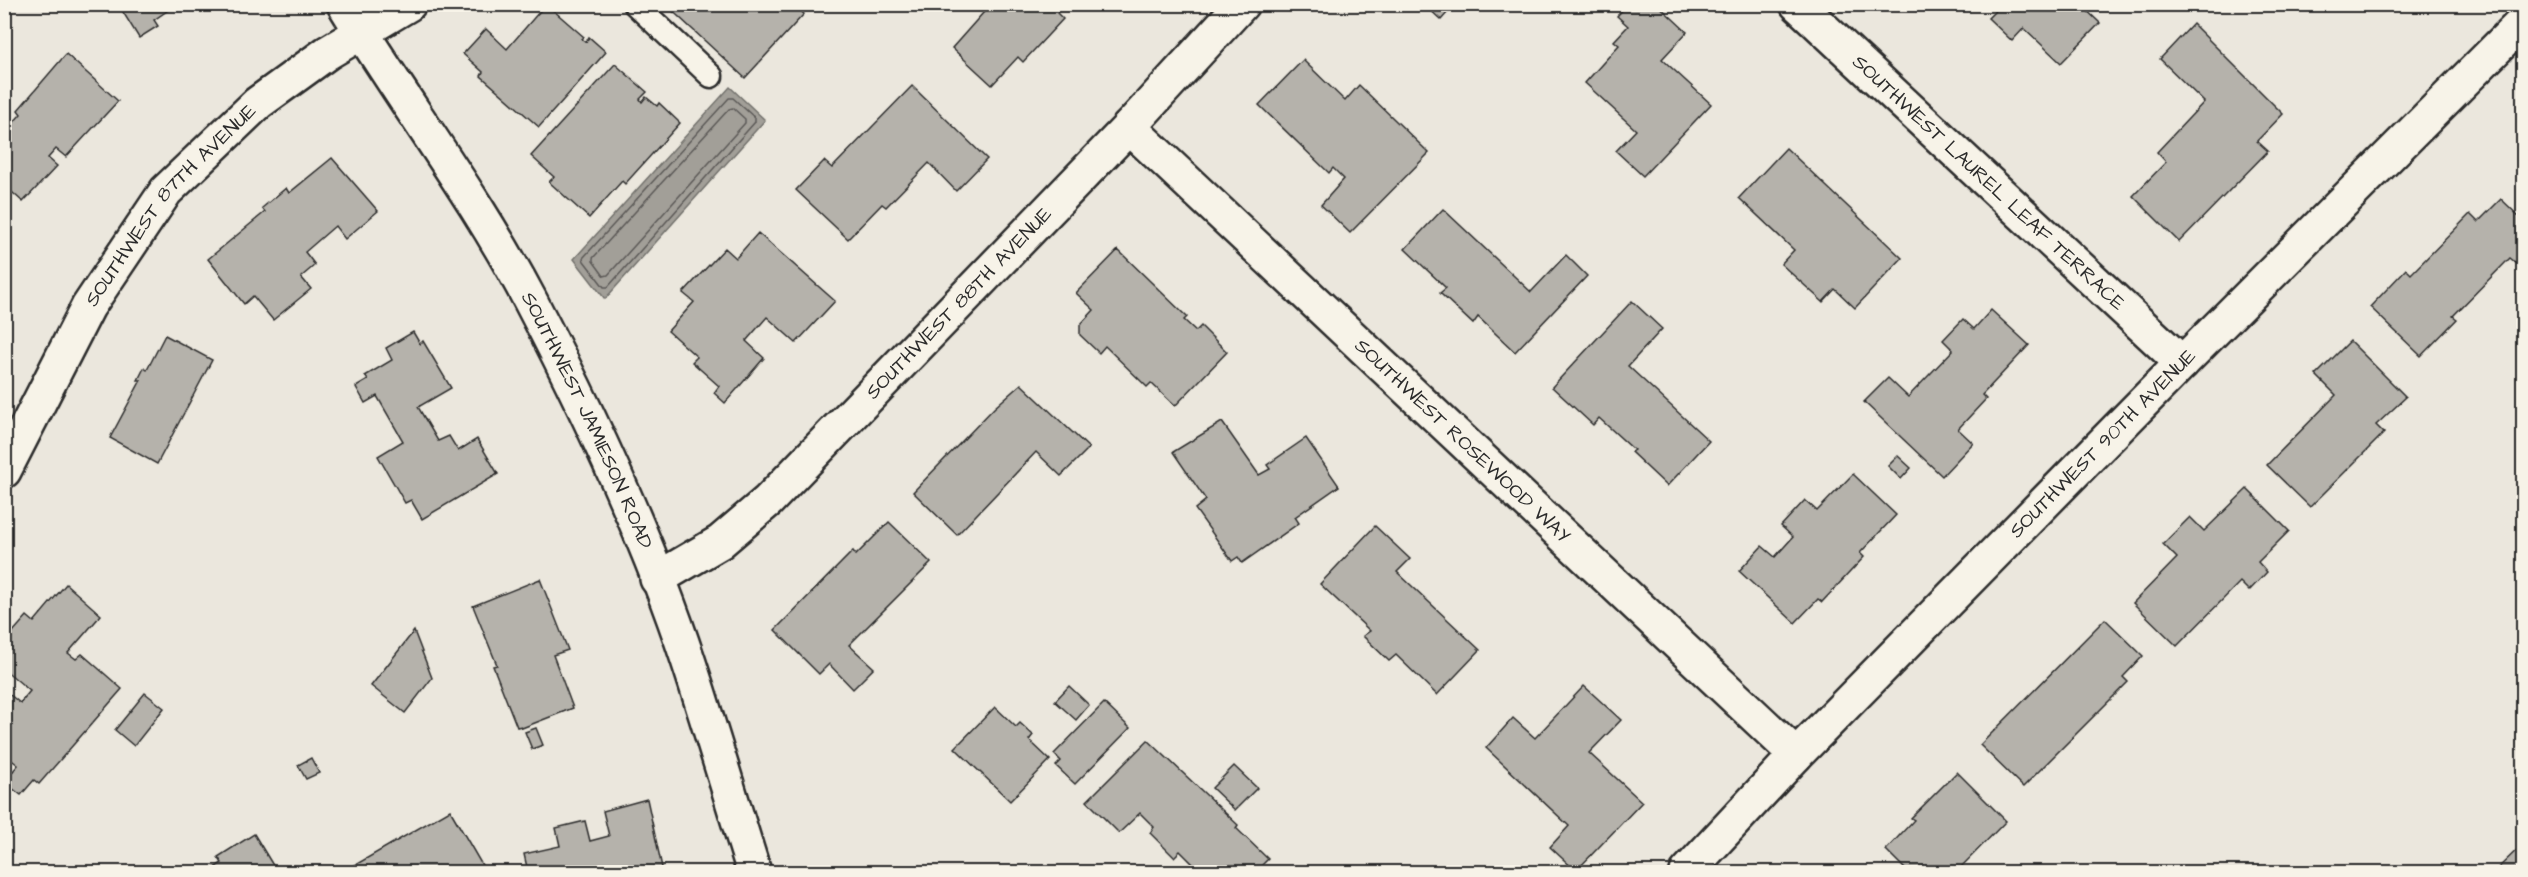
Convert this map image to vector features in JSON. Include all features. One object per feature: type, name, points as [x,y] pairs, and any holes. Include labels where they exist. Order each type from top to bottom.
[{"type":"street","name":"SOUTHWEST JAMIESON ROAD","points":[[344,4],[490,230],[530,300],[598,440],[657,579],[687,658],[754,873]]},
{"type":"street","name":"SOUTHWEST 87TH AVENUE","points":[[4,471],[88,307],[166,191],[258,103],[327,53],[409,4]]},
{"type":"street","name":"SOUTHWEST 88TH AVENUE","points":[[657,579],[720,542],[768,501],[1129,127],[1242,4]]},
{"type":"street","name":"SOUTHWEST LAUREL LEAF TERRACE","points":[[1797,4],[2182,363]]},
{"type":"street","name":"SOUTHWEST 90TH AVENUE","points":[[1687,873],[1796,754],[2523,21]]},
{"type":"street","name":"SOUTHWEST ROSEWOOD WAY","points":[[1129,127],[1796,754]]},
{"type":"lane","points":[[635,4],[711,76]]},
{"type":"water","points":[[730,87],[765,120],[605,299],[574,259]]},
{"type":"building","points":[[118,4],[177,4],[154,20],[158,26],[139,38]]},
{"type":"building","points":[[546,4],[584,37],[582,39],[586,42],[589,37],[606,52],[539,127],[481,76],[483,72],[463,54],[486,29],[507,49]]},
{"type":"building","points":[[665,4],[793,4],[804,14],[745,78]]},
{"type":"building","points":[[991,4],[1064,4],[1057,13],[1063,19],[1023,62],[1018,57],[992,85],[952,48]]},
{"type":"building","points":[[1424,4],[1455,4],[1441,20]]},
{"type":"building","points":[[1628,4],[1645,4],[1647,7],[1657,4],[1687,32],[1662,59],[1711,104],[1643,176],[1616,151],[1636,130],[1585,83],[1619,45],[1614,41],[1628,26],[1617,16]]},
{"type":"building","points":[[1998,4],[2080,4],[2100,23],[2061,63],[2024,28],[2012,41],[1988,18],[2000,6]]},
{"type":"building","points":[[2193,24],[2283,114],[2257,141],[2268,151],[2179,242],[2133,196],[2166,162],[2157,152],[2204,102],[2160,59]]},
{"type":"building","points":[[66,54],[118,101],[66,157],[56,149],[48,158],[57,166],[23,202],[4,185],[4,133],[21,114],[18,110]]},
{"type":"building","points":[[1303,60],[1345,101],[1359,85],[1429,153],[1350,233],[1321,205],[1344,179],[1333,168],[1329,173],[1259,105]]},
{"type":"building","points":[[615,64],[647,92],[640,99],[642,102],[646,97],[657,106],[659,103],[680,123],[625,184],[622,181],[589,218],[549,182],[554,177],[531,156]]},
{"type":"building","points":[[912,86],[987,159],[956,191],[929,163],[886,207],[882,204],[848,239],[796,190],[824,161],[832,168]]},
{"type":"building","points":[[1786,148],[1902,258],[1855,308],[1835,289],[1823,302],[1781,264],[1794,250],[1739,198]]},
{"type":"building","points":[[332,158],[378,211],[345,239],[335,226],[305,252],[315,265],[301,277],[311,289],[273,320],[253,296],[244,304],[208,259],[265,212],[262,208],[286,188],[289,193]]},
{"type":"building","points":[[2501,199],[2524,221],[2524,255],[2516,263],[2510,258],[2453,316],[2457,319],[2421,356],[2370,307],[2406,269],[2411,274],[2470,214],[2478,222]]},
{"type":"building","points":[[1443,209],[1531,292],[1566,255],[1587,276],[1515,352],[1478,317],[1473,324],[1440,293],[1446,288],[1405,249]]},
{"type":"building","points":[[758,233],[835,301],[796,343],[767,317],[746,341],[764,358],[725,403],[714,393],[719,386],[692,362],[697,357],[668,331],[694,302],[683,293],[725,248],[736,258]]},
{"type":"building","points":[[1118,250],[1187,317],[1184,320],[1196,331],[1201,326],[1227,352],[1175,406],[1151,383],[1147,387],[1105,346],[1099,353],[1080,335],[1080,325],[1094,310],[1076,293]]},
{"type":"building","points":[[1632,301],[1662,329],[1628,366],[1709,441],[1667,486],[1631,452],[1634,450],[1599,418],[1593,425],[1552,387]]},
{"type":"building","points":[[1991,310],[2029,345],[1982,395],[1986,399],[1958,429],[1973,443],[1942,476],[1864,402],[1888,378],[1908,397],[1953,350],[1943,340],[1963,319],[1974,329]]},
{"type":"building","points":[[413,332],[420,344],[423,341],[451,388],[418,407],[438,441],[449,436],[458,451],[477,439],[498,474],[422,519],[411,500],[405,503],[378,456],[403,441],[377,396],[365,403],[356,387],[368,380],[365,376],[392,360],[386,348]]},
{"type":"building","points":[[165,335],[212,360],[157,464],[110,438],[141,380],[138,380],[144,368],[147,370]]},
{"type":"building","points":[[2350,341],[2406,397],[2376,425],[2384,433],[2310,507],[2267,465],[2336,395],[2316,375]]},
{"type":"building","points":[[1021,384],[1089,448],[1061,476],[1036,452],[957,535],[913,492],[994,408]]},
{"type":"building","points":[[1222,422],[1259,475],[1270,469],[1267,465],[1306,438],[1339,486],[1295,517],[1299,523],[1242,563],[1238,557],[1232,561],[1195,509],[1206,500],[1173,452]]},
{"type":"building","points":[[1898,456],[1911,468],[1901,479],[1888,466]]},
{"type":"building","points":[[1853,474],[1896,515],[1860,553],[1864,557],[1822,602],[1818,599],[1795,623],[1739,571],[1762,546],[1775,557],[1793,537],[1781,526],[1805,500],[1817,511]]},
{"type":"building","points":[[2247,489],[2289,531],[2258,562],[2267,572],[2249,591],[2240,582],[2177,646],[2133,603],[2177,558],[2163,544],[2190,517],[2204,531]]},
{"type":"building","points":[[889,522],[931,563],[849,645],[874,668],[853,689],[829,664],[819,674],[775,630],[853,551],[856,555]]},
{"type":"building","points":[[1375,526],[1410,559],[1397,572],[1480,650],[1437,695],[1396,655],[1389,661],[1363,636],[1370,631],[1320,584]]},
{"type":"building","points":[[540,579],[568,650],[553,655],[573,708],[522,728],[517,727],[493,666],[497,665],[473,606]]},
{"type":"building","points":[[66,584],[101,615],[68,653],[76,659],[82,654],[122,689],[39,784],[34,780],[21,795],[4,782],[18,765],[4,754],[4,690],[20,703],[30,691],[4,669],[4,642],[27,616],[34,622]]},
{"type":"building","points":[[2105,619],[2143,656],[2123,677],[2128,682],[2023,787],[1980,745]]},
{"type":"building","points":[[414,631],[432,678],[405,713],[371,686]]},
{"type":"building","points":[[1069,686],[1089,705],[1076,720],[1055,701]]},
{"type":"building","points":[[1584,686],[1621,720],[1589,753],[1642,802],[1576,871],[1550,847],[1569,826],[1486,748],[1513,718],[1535,738]]},
{"type":"building","points":[[145,693],[164,708],[134,746],[115,730]]},
{"type":"building","points":[[1104,703],[1130,728],[1075,784],[1056,766],[1061,761],[1054,754]]},
{"type":"building","points":[[995,707],[1016,727],[1020,723],[1033,735],[1029,740],[1050,760],[1010,801],[955,748]]},
{"type":"building","points":[[536,728],[543,745],[532,749],[525,732]]},
{"type":"building","points":[[1148,740],[1238,825],[1236,828],[1268,859],[1255,872],[1185,872],[1193,864],[1180,851],[1174,857],[1150,833],[1154,827],[1140,813],[1119,833],[1087,801]]},
{"type":"building","points":[[311,758],[319,773],[306,779],[298,765]]},
{"type":"building","points":[[1234,766],[1257,788],[1235,810],[1212,788]]},
{"type":"building","points":[[1957,772],[2006,821],[1959,869],[1961,872],[1908,872],[1886,850],[1914,820],[1911,818]]},
{"type":"building","points":[[647,799],[663,872],[528,872],[524,854],[560,846],[556,828],[585,821],[590,841],[609,836],[603,811]]},
{"type":"building","points":[[450,810],[486,872],[343,872]]},
{"type":"building","points":[[254,834],[277,872],[208,872],[222,863],[218,857]]},
{"type":"building","points":[[2524,843],[2524,872],[2494,872]]}]
